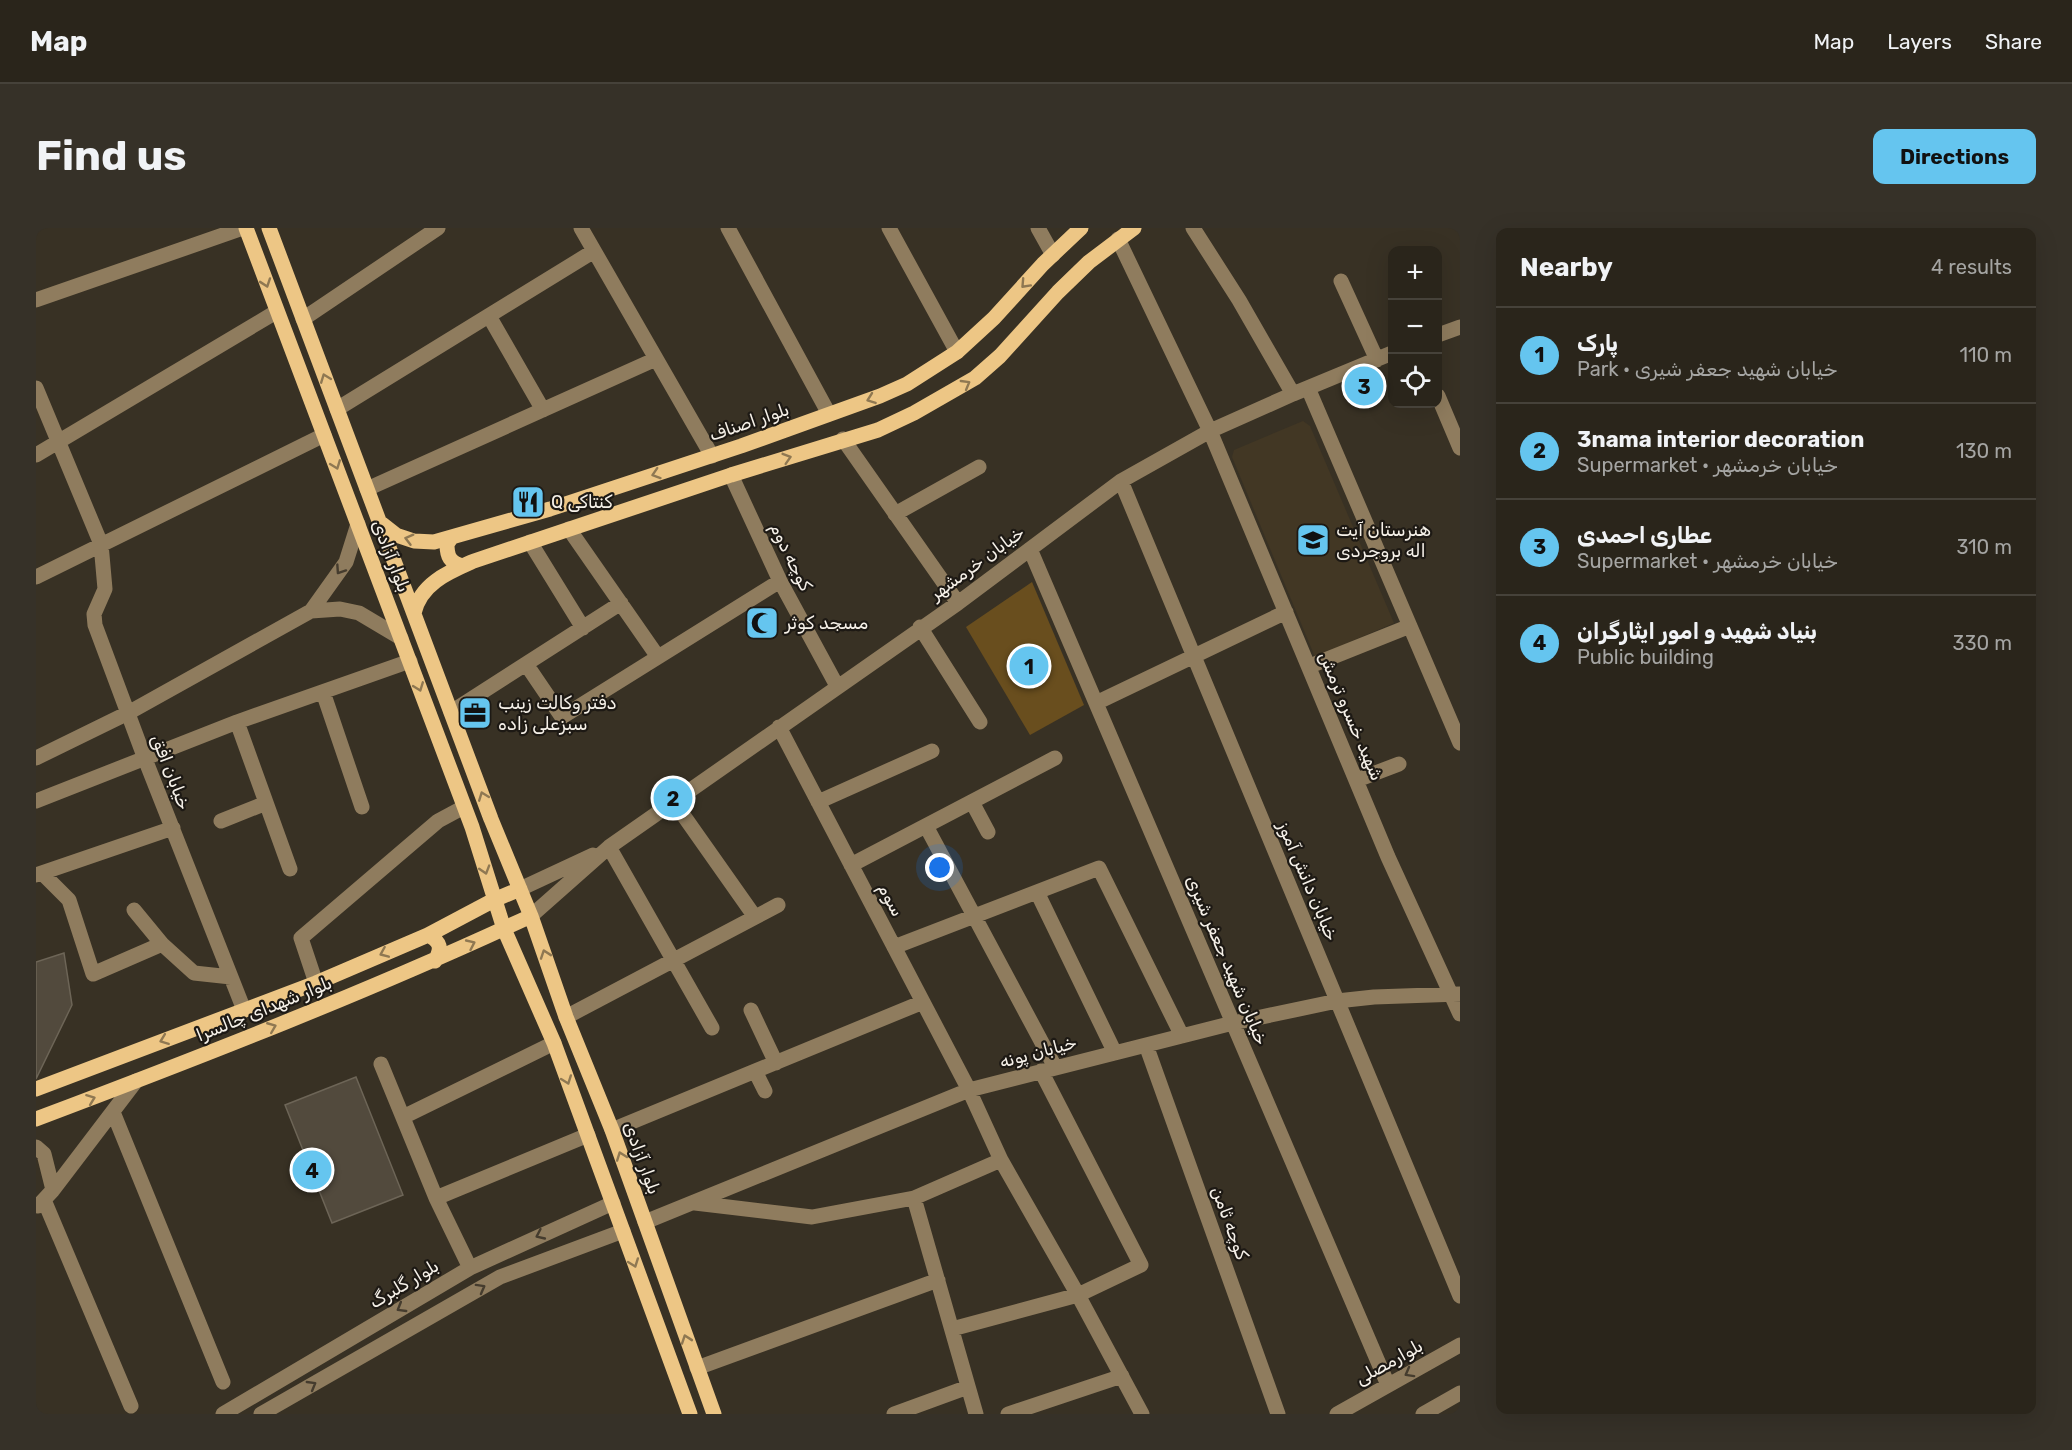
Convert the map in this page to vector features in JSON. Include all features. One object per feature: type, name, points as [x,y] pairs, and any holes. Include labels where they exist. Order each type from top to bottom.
[{"type":"main road","name":"بلوار آزادی","points":[[245,228],[472,827],[504,929]]},
{"type":"main road","name":"بلوار آزادی","points":[[269,228],[451,712],[531,916],[566,1017],[612,1130],[714,1414]]},
{"type":"main road","name":"بلوار اصناف","points":[[380,522],[396,535],[414,542],[434,542],[550,509],[712,456],[907,384],[957,352],[994,318],[1081,228]]},
{"type":"main road","points":[[414,613],[417,602],[426,588],[462,566],[731,475],[878,430],[914,413],[975,378],[1000,356],[1066,285],[1118,239],[1134,228]]},
{"type":"main road","points":[[452,537],[447,544],[447,555],[453,563],[462,566]]},
{"type":"main road","points":[[472,827],[480,828],[492,819]]},
{"type":"main road","name":"بلوار شهدای چالسرا","points":[[36,1089],[316,982],[428,935],[494,900],[520,890]]},
{"type":"main road","name":"بلوار شهدای چالسرا","points":[[36,1119],[435,961],[531,916]]},
{"type":"main road","points":[[504,929],[554,1042],[690,1414]]},
{"type":"main road","points":[[428,935],[437,939],[440,945],[440,952],[435,961]]},
{"type":"main road","points":[[537,1006],[539,997],[545,992],[553,991],[559,995]]},
{"type":"street","points":[[36,300],[245,228]]},
{"type":"street","points":[[303,319],[438,228]]},
{"type":"street","points":[[581,228],[712,456]]},
{"type":"street","points":[[728,228],[829,414]]},
{"type":"street","points":[[889,228],[957,352]]},
{"type":"street","points":[[1038,228],[1053,255]]},
{"type":"street","points":[[1193,228],[1301,391],[1410,626],[1460,743]]},
{"type":"street","name":"شهید خسرو ترمش","points":[[1118,239],[1210,431],[1388,857],[1456,995],[1460,1014]]},
{"type":"street","points":[[337,409],[594,251]]},
{"type":"street","points":[[1341,281],[1377,360]]},
{"type":"street","points":[[36,455],[276,312]]},
{"type":"street","points":[[489,316],[543,410]]},
{"type":"street","points":[[1442,333],[1460,327]]},
{"type":"street","name":"خیابان خرمشهر","points":[[531,916],[609,847],[920,627],[958,603],[1121,481],[1210,431],[1390,354]]},
{"type":"street","points":[[367,489],[656,359]]},
{"type":"street","name":"خیابان افق","points":[[36,388],[102,544],[105,589],[94,614],[95,625],[244,1010]]},
{"type":"street","points":[[1442,407],[1460,448]]},
{"type":"street","points":[[36,576],[324,435]]},
{"type":"street","points":[[843,439],[958,603]]},
{"type":"street","points":[[896,514],[979,467]]},
{"type":"street","name":"کوچه دوم","points":[[731,475],[780,581],[837,686]]},
{"type":"street","name":"خیابان دانش آموز","points":[[1121,481],[1460,1296]]},
{"type":"street","points":[[311,611],[346,562],[358,524]]},
{"type":"street","points":[[569,529],[658,657]]},
{"type":"street","points":[[530,542],[583,628]]},
{"type":"street","name":"خیابان شهید جعفر شیری","points":[[1030,549],[1388,1385]]},
{"type":"street","points":[[526,664],[562,717],[780,581]]},
{"type":"street","points":[[451,712],[621,603]]},
{"type":"street","points":[[36,758],[128,713],[311,611],[339,609],[359,613],[401,638]]},
{"type":"street","points":[[1096,703],[1286,612]]},
{"type":"street","points":[[1310,666],[1410,626]]},
{"type":"street","points":[[920,627],[980,722]]},
{"type":"street","points":[[36,801],[237,722],[410,662]]},
{"type":"street","points":[[323,692],[362,807]]},
{"type":"street","points":[[237,722],[290,868]]},
{"type":"street","name":"سوم","points":[[779,727],[969,1090],[1001,1160]]},
{"type":"street","points":[[818,802],[932,751]]},
{"type":"street","points":[[851,865],[1055,758]]},
{"type":"street","points":[[1357,780],[1399,764]]},
{"type":"street","points":[[674,801],[755,917]]},
{"type":"street","points":[[972,802],[988,832]]},
{"type":"street","points":[[221,821],[266,803]]},
{"type":"street","points":[[316,982],[301,938],[438,821],[464,807]]},
{"type":"street","points":[[926,826],[974,916],[1141,1265],[1078,1295],[952,1329]]},
{"type":"street","points":[[39,874],[172,828]]},
{"type":"street","points":[[609,847],[712,1028]]},
{"type":"street","name":"خیابان خرمشهر","points":[[520,890],[609,847]]},
{"type":"street","points":[[894,947],[1099,868],[1182,1036]]},
{"type":"street","points":[[39,874],[69,900],[93,974],[162,944]]},
{"type":"street","points":[[1037,892],[1115,1053]]},
{"type":"street","points":[[566,1017],[778,905]]},
{"type":"street","points":[[134,910],[162,944],[194,973],[231,977]]},
{"type":"street","name":"خیابان پونه","points":[[645,1222],[969,1090],[1233,1023],[1337,1001],[1374,997],[1456,995]]},
{"type":"street","points":[[612,1130],[923,1002]]},
{"type":"street","points":[[751,1010],[776,1063]]},
{"type":"street","points":[[403,1117],[554,1042]]},
{"type":"street","name":"کوچه ثامن","points":[[1146,1045],[1278,1414]]},
{"type":"street","points":[[381,1064],[436,1198],[470,1268]]},
{"type":"street","points":[[755,1071],[765,1091]]},
{"type":"street","points":[[44,1200],[136,1081]]},
{"type":"street","points":[[113,1112],[223,1382]]},
{"type":"street","points":[[436,1198],[588,1135]]},
{"type":"street","points":[[36,1147],[44,1154],[44,1200],[131,1406]]},
{"type":"street","points":[[692,1203],[812,1217],[914,1198],[1001,1160],[1078,1295],[1142,1414]]},
{"type":"street","points":[[914,1198],[976,1414]]},
{"type":"street","name":"بلوار گلبرگ","points":[[223,1414],[470,1268],[613,1203]]},
{"type":"street","points":[[573,1220],[583,1221],[589,1225],[590,1243]]},
{"type":"street","points":[[261,1414],[500,1277],[623,1231]]},
{"type":"street","points":[[697,1368],[938,1280]]},
{"type":"street","name":"بلوارمصلی","points":[[1336,1414],[1460,1345]]},
{"type":"street","points":[[1008,1414],[1122,1376]]},
{"type":"street","points":[[894,1414],[968,1387]]},
{"type":"street","points":[[1423,1414],[1460,1393]]},
{"type":"shaded area","name":"هنرستان آیت اله بروجردی","points":[[1303,421],[1310,426],[1394,623],[1315,657],[1232,457],[1234,450]]},
{"type":"shaded area","points":[[1032,582],[1084,705],[1030,735],[966,627]]},
{"type":"building","points":[[64,953],[72,1005],[36,1079],[36,962]]},
{"type":"building","points":[[356,1077],[403,1195],[332,1223],[285,1105]]},
{"type":"place","name":"عطاری احمدی","points":[[1364,386]]},
{"type":"place","name":"Q کنتاکی","points":[[528,502]]},
{"type":"place","name":"هنرستان آیت اله بروجردی","points":[[1313,540]]},
{"type":"place","name":"مسجد کوثر","points":[[762,623]]},
{"type":"place","name":"پارک","points":[[1029,666]]},
{"type":"place","name":"دفتر وکالت زینب سبزعلی زاده","points":[[475,713]]},
{"type":"place","name":"3nama interior decoration","points":[[673,798]]},
{"type":"place","name":"بنیاد شهید و امور ایثارگران","points":[[312,1170]]}]
